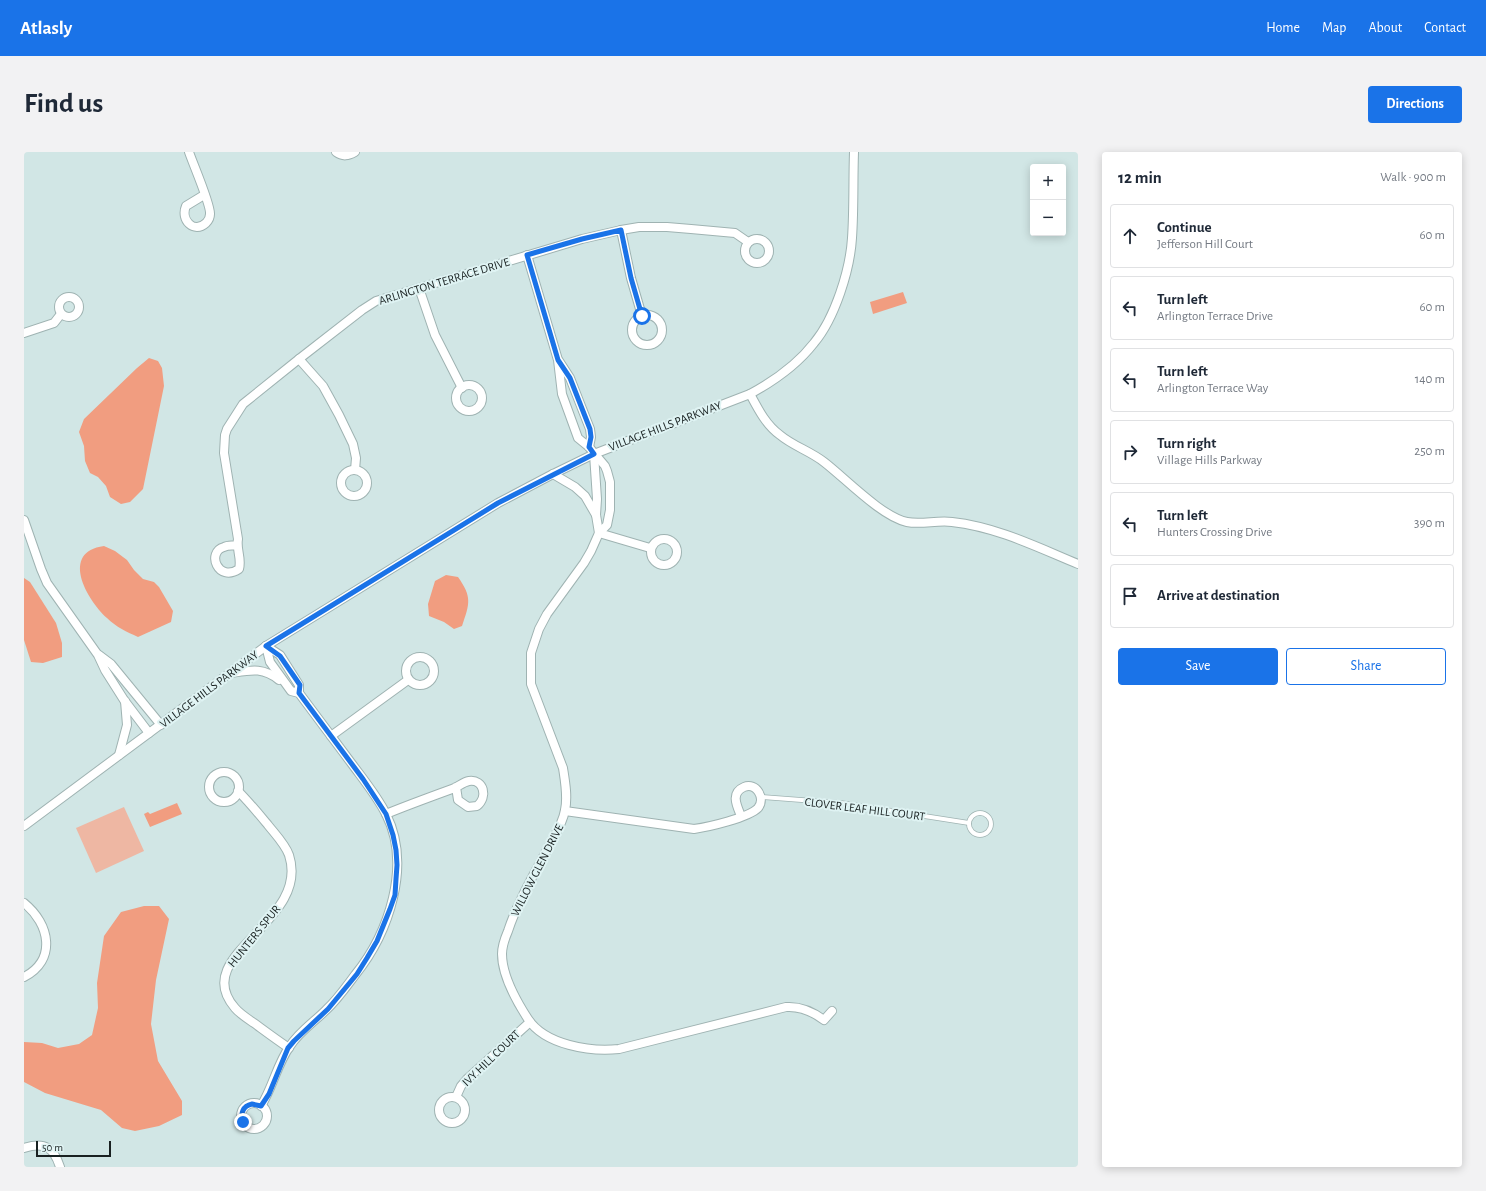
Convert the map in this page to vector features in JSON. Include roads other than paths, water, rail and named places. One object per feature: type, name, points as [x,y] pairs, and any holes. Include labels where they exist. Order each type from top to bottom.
[{"type":"street","points":[[189,152],[209,209],[209,219],[202,225],[191,225],[185,218],[184,210],[186,206],[204,195]]},
{"type":"street","points":[[336,152],[346,156],[355,152]]},
{"type":"street","name":"VILLAGE HILLS PARKWAY","points":[[24,826],[266,646],[498,503],[553,474],[592,450],[750,394],[769,384],[785,372],[815,343],[826,325],[844,283],[852,239],[854,152]]},
{"type":"street","name":"ARLINGTON TERRACE DRIVE","points":[[237,545],[238,539],[224,453],[226,429],[243,404],[362,310],[376,301],[582,239],[621,230],[667,227],[735,233],[748,242]]},
{"type":"street","points":[[621,230],[631,278],[642,316]]},
{"type":"street","points":[[527,255],[558,360],[570,378],[590,429],[596,516],[599,533],[650,548]]},
{"type":"street","points":[[419,288],[435,335],[462,388]]},
{"type":"street","points":[[24,333],[54,323],[61,314]]},
{"type":"street","points":[[299,359],[323,386],[339,415],[353,444],[356,458],[355,470]]},
{"type":"street","name":"WILLOW GLEN DRIVE","points":[[558,360],[560,384],[578,438],[592,450],[606,466],[610,482],[610,510],[607,525],[599,533],[584,562],[544,619],[531,653],[531,684],[563,768],[565,781],[565,811],[558,831],[517,904],[504,940],[502,954],[504,969],[512,991],[530,1022],[537,1029],[561,1042],[588,1050],[603,1051],[619,1049],[786,1007],[797,1006],[818,1015],[824,1020],[832,1011]]},
{"type":"street","points":[[750,394],[765,420],[779,435],[823,461],[881,508],[895,517],[907,522],[952,522],[999,531],[1078,564]]},
{"type":"street","points":[[553,474],[575,487],[586,496],[596,516]]},
{"type":"street","points":[[24,520],[41,569],[48,582],[98,655],[104,670],[124,700],[149,733]]},
{"type":"street","points":[[261,1106],[269,1094],[288,1048],[328,1009],[357,974],[377,941],[395,895],[397,865],[393,835],[386,814],[363,779],[299,693],[291,691],[286,685],[270,662],[266,646]]},
{"type":"street","points":[[266,646],[280,656],[300,685],[299,693]]},
{"type":"street","points":[[98,655],[112,664],[160,725]]},
{"type":"street","points":[[229,673],[257,670],[271,673],[286,685]]},
{"type":"street","points":[[332,736],[408,680]]},
{"type":"street","points":[[119,755],[127,725],[124,700]]},
{"type":"street","points":[[386,814],[459,785]]},
{"type":"street","points":[[565,811],[686,829],[713,826],[741,816],[756,810],[761,802],[761,797],[760,793],[752,787],[747,786],[738,791],[735,800],[741,816]]},
{"type":"street","name":"HUNTERS SPUR","points":[[238,792],[249,801],[281,842],[288,853],[291,874],[290,885],[280,905],[274,914],[229,964],[225,975],[224,984],[226,993],[235,1008],[288,1048]]},
{"type":"street","points":[[24,903],[36,915],[43,927],[47,947],[40,964],[33,972],[24,977]]},
{"type":"street","name":"IVY HILL COURT","points":[[456,1097],[461,1086],[467,1079],[530,1022]]},
{"type":"street","points":[[24,1148],[33,1145],[45,1147],[56,1155],[60,1167]]},
{"type":"lane","name":"CLOVER LEAF HILL COURT","points":[[761,797],[841,803],[969,823]]},
{"type":"lane","name":"CLOVER LEAF HILL COURT","points":[[980,813],[989,818],[990,825],[987,831],[978,834],[972,831],[969,823],[973,815],[980,813]]}]
